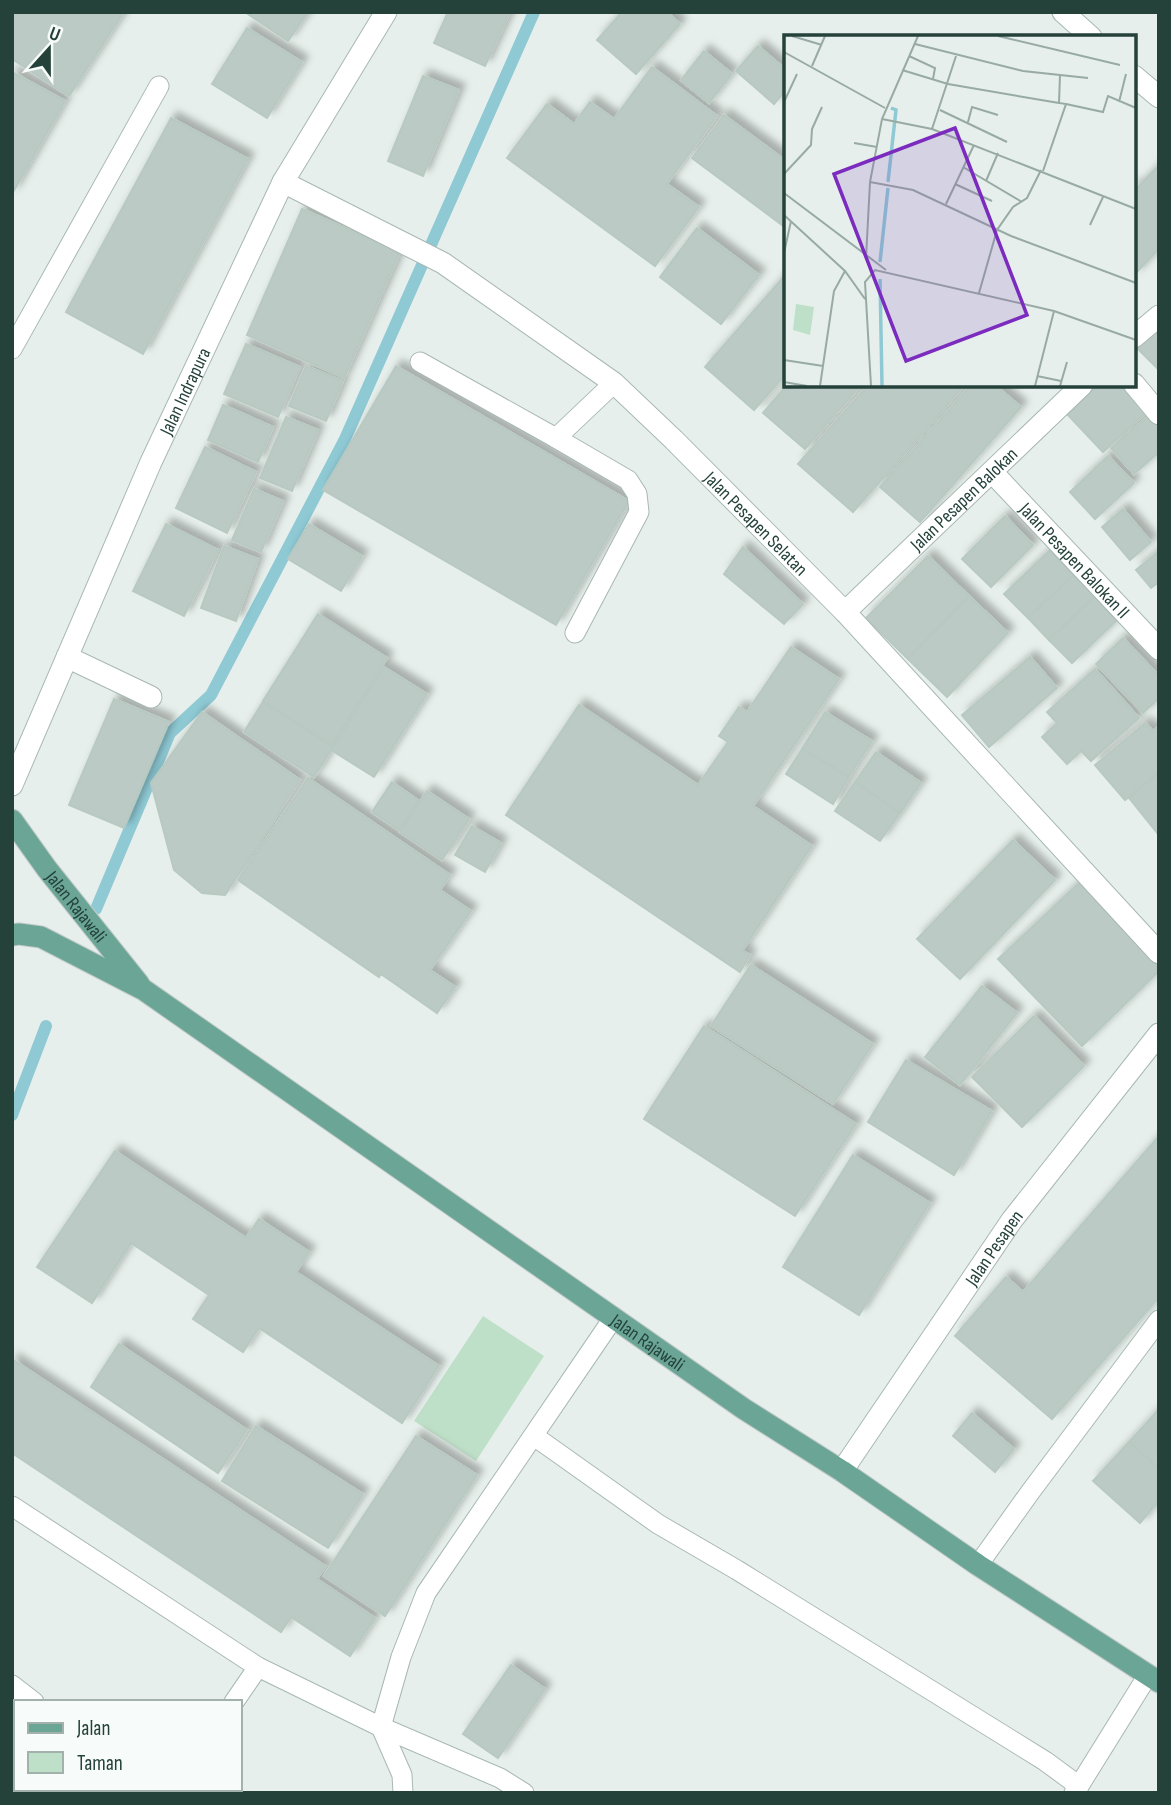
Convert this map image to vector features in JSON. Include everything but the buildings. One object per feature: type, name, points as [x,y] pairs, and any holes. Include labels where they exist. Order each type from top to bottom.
[{"type":"main road","name":"Jalan Rajawali","points":[[12,820],[47,869],[144,990]]},
{"type":"main road","name":"Jalan Rajawali","points":[[12,935],[41,937],[144,990],[744,1409],[842,1471],[978,1565],[1153,1679]]},
{"type":"street","name":"Jalan Indrapura","points":[[12,785],[151,462],[283,182],[386,12]]},
{"type":"street","points":[[1063,12],[1089,35]]},
{"type":"street","points":[[1136,78],[1159,97]]},
{"type":"street","name":"Jalan Pesapen Selatan","points":[[283,182],[443,263],[614,383],[845,612],[1159,953]]},
{"type":"street","points":[[1136,335],[1159,316]]},
{"type":"street","points":[[1136,386],[1159,414]]},
{"type":"street","name":"Jalan Pesapen Balokan","points":[[845,612],[1080,387]]},
{"type":"street","name":"Jalan Pesapen Balokan II","points":[[992,472],[1159,649]]},
{"type":"street","points":[[67,657],[151,697]]},
{"type":"street","name":"Jalan Pesapen","points":[[842,1471],[1012,1220],[1159,1034]]},
{"type":"lane","points":[[12,349],[159,86]]},
{"type":"lane","points":[[420,362],[628,480],[636,494],[639,512],[575,633]]},
{"type":"lane","points":[[556,439],[614,383]]},
{"type":"lane","points":[[403,1793],[402,1775],[381,1727],[401,1657],[426,1593],[614,1317]]},
{"type":"lane","points":[[978,1565],[1159,1321]]},
{"type":"lane","points":[[534,1436],[658,1524],[1045,1761],[1076,1789],[1153,1679]]},
{"type":"lane","points":[[12,1506],[258,1667],[381,1727],[500,1778],[524,1793]]},
{"type":"lane","points":[[235,1700],[258,1667]]},
{"type":"lane","points":[[12,1685],[31,1700]]},
{"type":"green space","points":[[483,1316],[544,1356],[476,1461],[414,1421]]},
{"type":"waterway","points":[[96,909],[170,733],[211,695],[345,439],[534,12]]},
{"type":"waterway","points":[[12,1115],[46,1026]]}]
